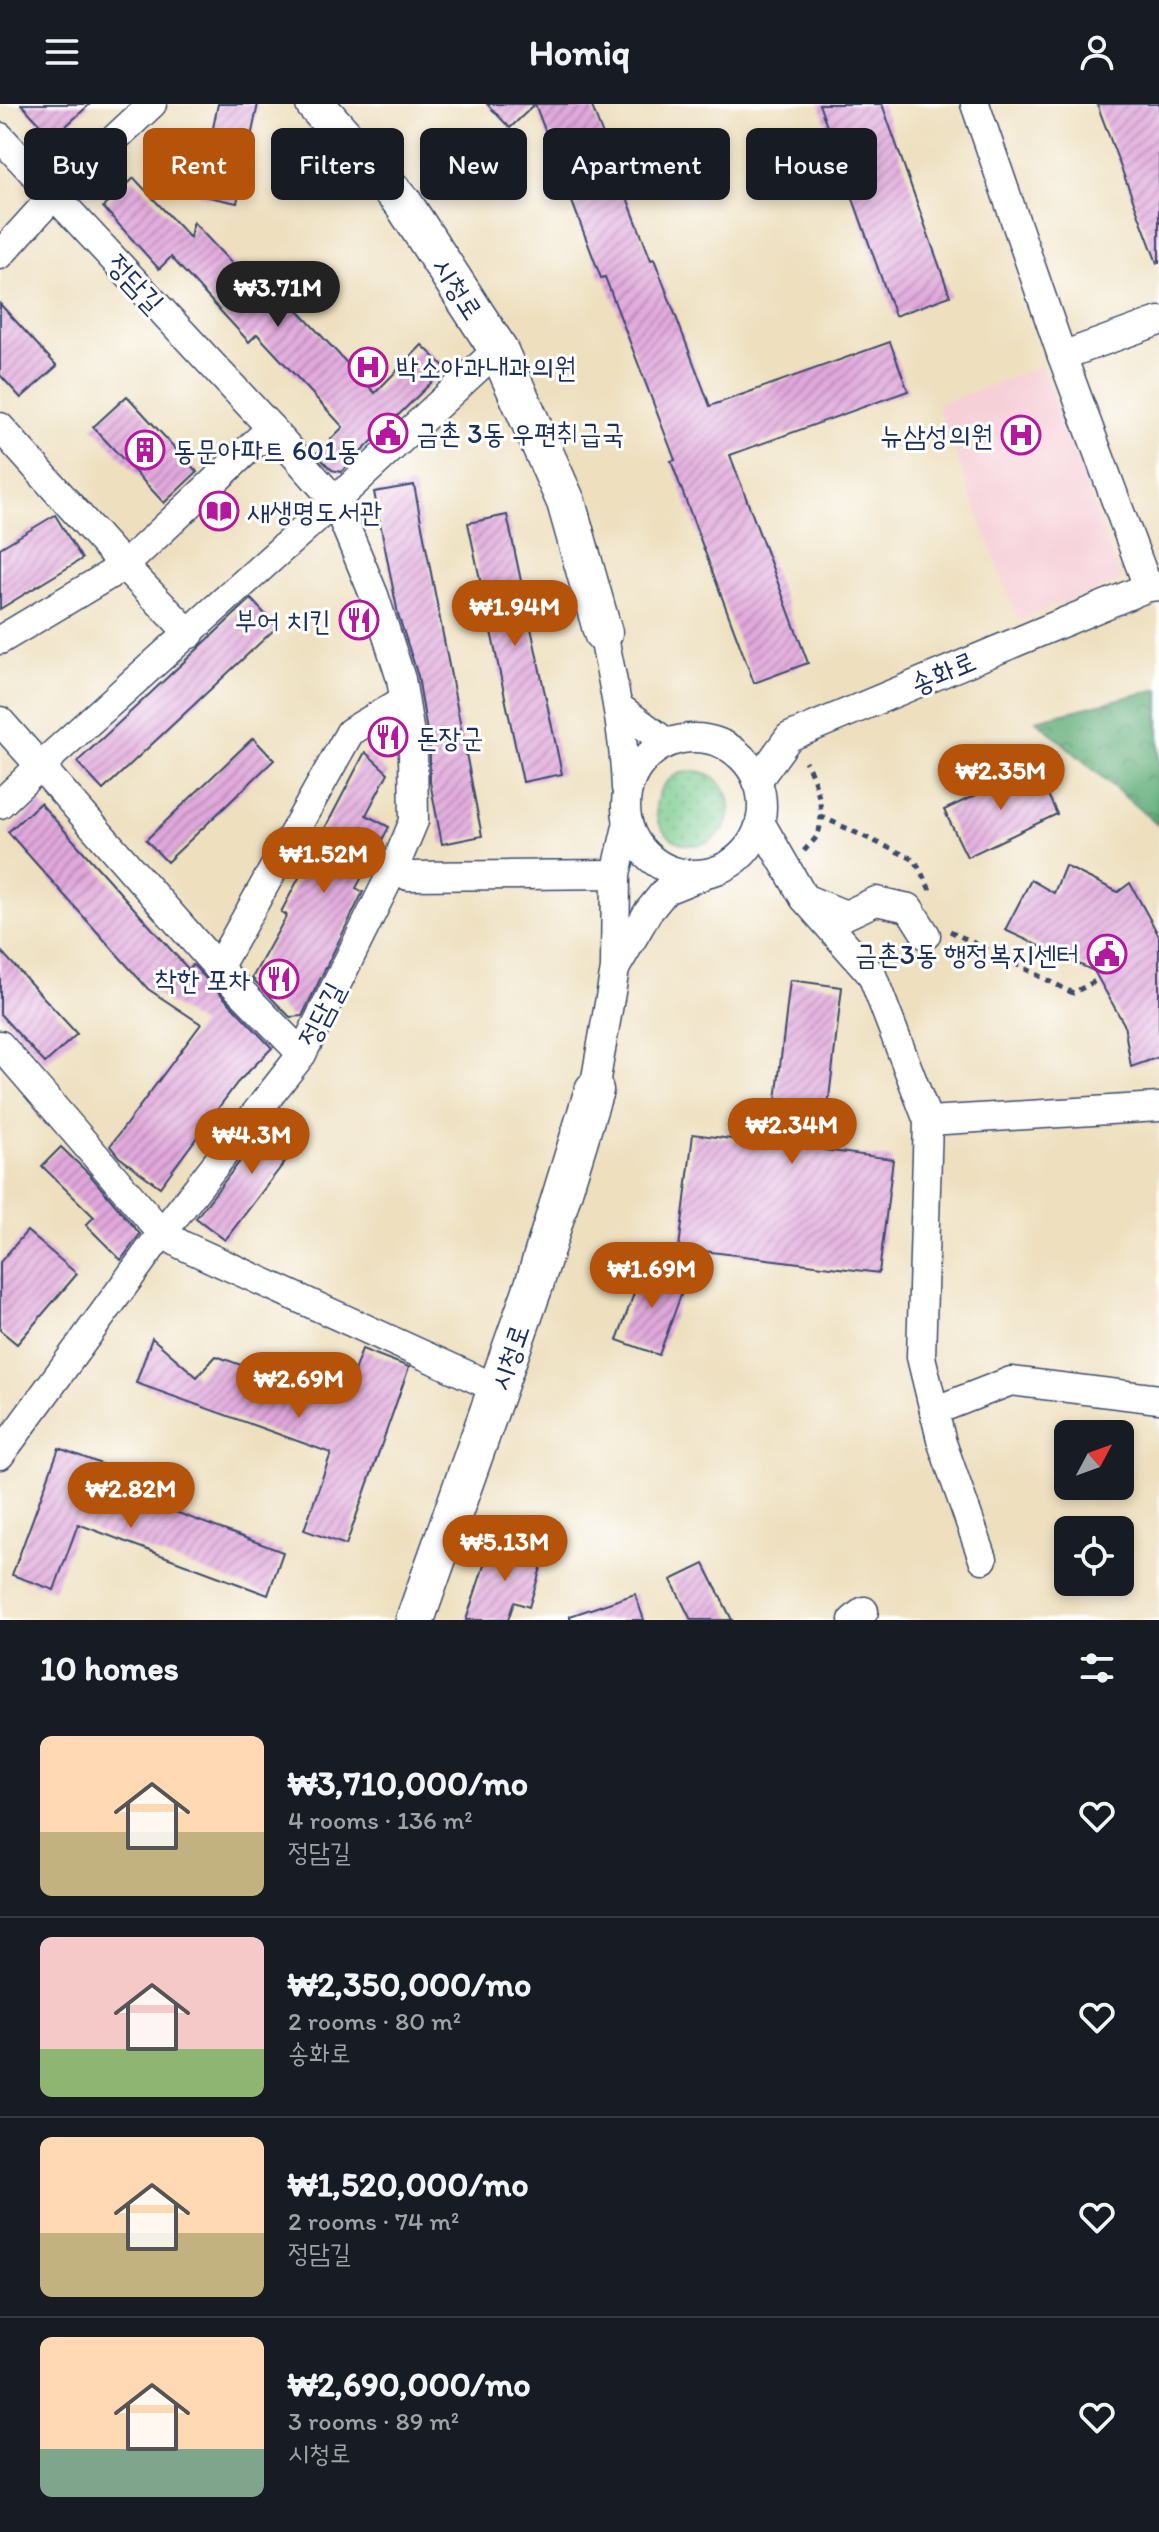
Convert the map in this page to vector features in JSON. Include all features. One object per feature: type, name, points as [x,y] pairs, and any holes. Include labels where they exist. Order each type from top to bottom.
[{"type":"street","points":[[126,128],[152,104]]},
{"type":"street","name":"시청로","points":[[315,104],[403,203],[498,349],[566,502],[603,633]]},
{"type":"street","points":[[975,104],[1062,356],[1153,587]]},
{"type":"street","name":"정담길","points":[[0,137],[24,163]]},
{"type":"street","points":[[0,255],[50,200]]},
{"type":"street","name":"정담길","points":[[0,1455],[162,1233],[302,1054],[414,821],[413,753],[401,679],[374,595],[335,501],[59,200]]},
{"type":"street","points":[[1062,356],[1159,321]]},
{"type":"street","points":[[0,804],[190,634],[498,349]]},
{"type":"street","points":[[0,427],[124,566],[190,634]]},
{"type":"street","points":[[0,640],[124,566],[271,428]]},
{"type":"street","name":"송화로","points":[[735,752],[789,737],[1153,587]]},
{"type":"street","points":[[603,633],[620,708],[627,812],[636,842],[651,859],[670,869],[691,874],[713,871]]},
{"type":"street","points":[[218,968],[350,732],[404,700]]},
{"type":"street","points":[[620,708],[667,743]]},
{"type":"street","points":[[0,721],[218,968],[302,1054]]},
{"type":"street","points":[[757,781],[789,737]]},
{"type":"street","points":[[594,1090],[615,969],[616,874],[630,783],[638,766],[667,743],[684,738],[702,738],[719,743],[735,752],[748,765],[757,781],[762,801],[760,822],[751,843],[734,861],[666,890],[648,912],[615,969]]},
{"type":"street","points":[[760,822],[804,898],[872,975],[928,1121],[921,1357],[942,1443],[983,1559]]},
{"type":"street","points":[[395,866],[408,876],[616,874]]},
{"type":"street","points":[[804,898],[846,915],[876,901],[909,908],[935,927]]},
{"type":"street","points":[[0,1045],[162,1233],[182,1245],[498,1389]]},
{"type":"street","name":"시청로","points":[[415,1620],[534,1285],[594,1090]]},
{"type":"street","points":[[928,1121],[1159,1107]]},
{"type":"street","points":[[934,1411],[1011,1381],[1159,1399]]},
{"type":"path","points":[[789,737],[809,768],[819,799],[818,835],[797,861]]},
{"type":"path","points":[[820,816],[915,860],[933,896]]},
{"type":"path","points":[[935,927],[1073,993],[1099,979]]},
{"type":"shaded area","points":[[1041,366],[1122,581],[1018,620],[937,405]]},
{"type":"green space","points":[[1159,689],[1159,826],[1036,720]]},
{"type":"green space","points":[[686,771],[700,771],[714,777],[724,787],[730,808],[724,829],[714,839],[700,845],[686,845],[672,839],[662,829],[656,815],[656,801],[662,787],[672,777]]},
{"type":"building","points":[[21,104],[90,104],[64,128],[44,128]]},
{"type":"building","points":[[218,104],[258,104],[253,128],[213,128]]},
{"type":"building","points":[[487,104],[535,104],[510,128]]},
{"type":"building","points":[[535,104],[591,104],[600,128],[544,128]]},
{"type":"building","points":[[819,104],[882,104],[950,296],[895,316],[853,200],[877,200],[877,128],[828,128]]},
{"type":"building","points":[[1097,104],[1159,104],[1159,263],[1157,263]]},
{"type":"building","points":[[134,178],[143,188],[143,200],[155,200],[190,238],[193,222],[276,311],[288,300],[375,393],[422,345],[446,368],[341,472],[332,470],[316,454],[343,427],[257,334],[249,342],[171,257],[159,269],[103,207],[110,200],[127,200],[127,185]]},
{"type":"building","points":[[571,200],[628,200],[710,406],[890,342],[908,391],[730,455],[808,663],[754,683],[671,461],[675,460],[605,277],[601,278]]},
{"type":"building","points":[[0,304],[57,366],[21,398],[0,375]]},
{"type":"building","name":"동문아파트 601동","points":[[127,396],[197,472],[164,503],[93,427]]},
{"type":"building","points":[[414,485],[482,836],[442,844],[430,782],[430,750],[418,676],[398,614],[374,492]]},
{"type":"building","points":[[55,515],[82,559],[0,609],[0,548]]},
{"type":"building","points":[[507,515],[562,774],[523,782],[468,523]]},
{"type":"building","points":[[251,599],[277,627],[103,790],[77,762]]},
{"type":"building","points":[[253,738],[274,760],[167,862],[146,840]]},
{"type":"building","points":[[365,752],[388,773],[366,815],[389,827],[356,888],[363,892],[302,1016],[290,1017],[252,978],[287,915],[281,912]]},
{"type":"building","points":[[1035,767],[1057,814],[967,857],[944,810]]},
{"type":"building","points":[[40,803],[189,970],[194,966],[272,1048],[237,1083],[160,1187],[119,1157],[110,1146],[201,1024],[148,989],[8,832]]},
{"type":"building","name":"금촌3동 행정복지센터","points":[[1065,866],[1118,892],[1130,883],[1159,936],[1159,1057],[1131,1067],[1124,1024],[1094,971],[1005,930],[1031,880],[1054,893]]},
{"type":"building","points":[[0,950],[77,1034],[45,1063],[0,1014]]},
{"type":"building","points":[[790,980],[842,987],[823,1150],[893,1159],[879,1273],[679,1248],[693,1134],[771,1144]]},
{"type":"building","points":[[279,1111],[307,1133],[225,1240],[196,1218]]},
{"type":"building","points":[[61,1147],[90,1175],[140,1234],[121,1260],[86,1225],[94,1217],[42,1166]]},
{"type":"building","points":[[27,1231],[77,1274],[17,1344],[0,1330],[0,1262]]},
{"type":"building","points":[[644,1266],[686,1281],[659,1355],[617,1340]]},
{"type":"building","points":[[152,1338],[197,1377],[216,1356],[343,1402],[362,1349],[409,1367],[346,1545],[304,1530],[331,1453],[136,1383]]},
{"type":"building","points":[[59,1448],[104,1465],[97,1483],[283,1552],[268,1595],[78,1524],[54,1590],[12,1575]]},
{"type":"building","points":[[492,1541],[544,1558],[529,1607],[514,1602],[508,1620],[466,1620]]},
{"type":"building","points":[[704,1564],[732,1620],[691,1620],[671,1580]]},
{"type":"building","points":[[635,1594],[644,1620],[570,1620],[570,1616]]},
{"type":"place","name":"박소아과내과의원","points":[[368,367]]},
{"type":"place","name":"금촌 3동 우편취급국","points":[[388,433]]},
{"type":"place","name":"뉴삼성의원","points":[[1021,435]]},
{"type":"place","name":"동문아파트 601동","points":[[145,450]]},
{"type":"place","name":"새생명도서관","points":[[219,511]]},
{"type":"place","name":"부어 치킨","points":[[359,620]]},
{"type":"place","name":"돈장군","points":[[388,737]]},
{"type":"place","name":"금촌3동 행정복지센터","points":[[1107,954]]},
{"type":"place","name":"착한 포차","points":[[279,979]]}]
